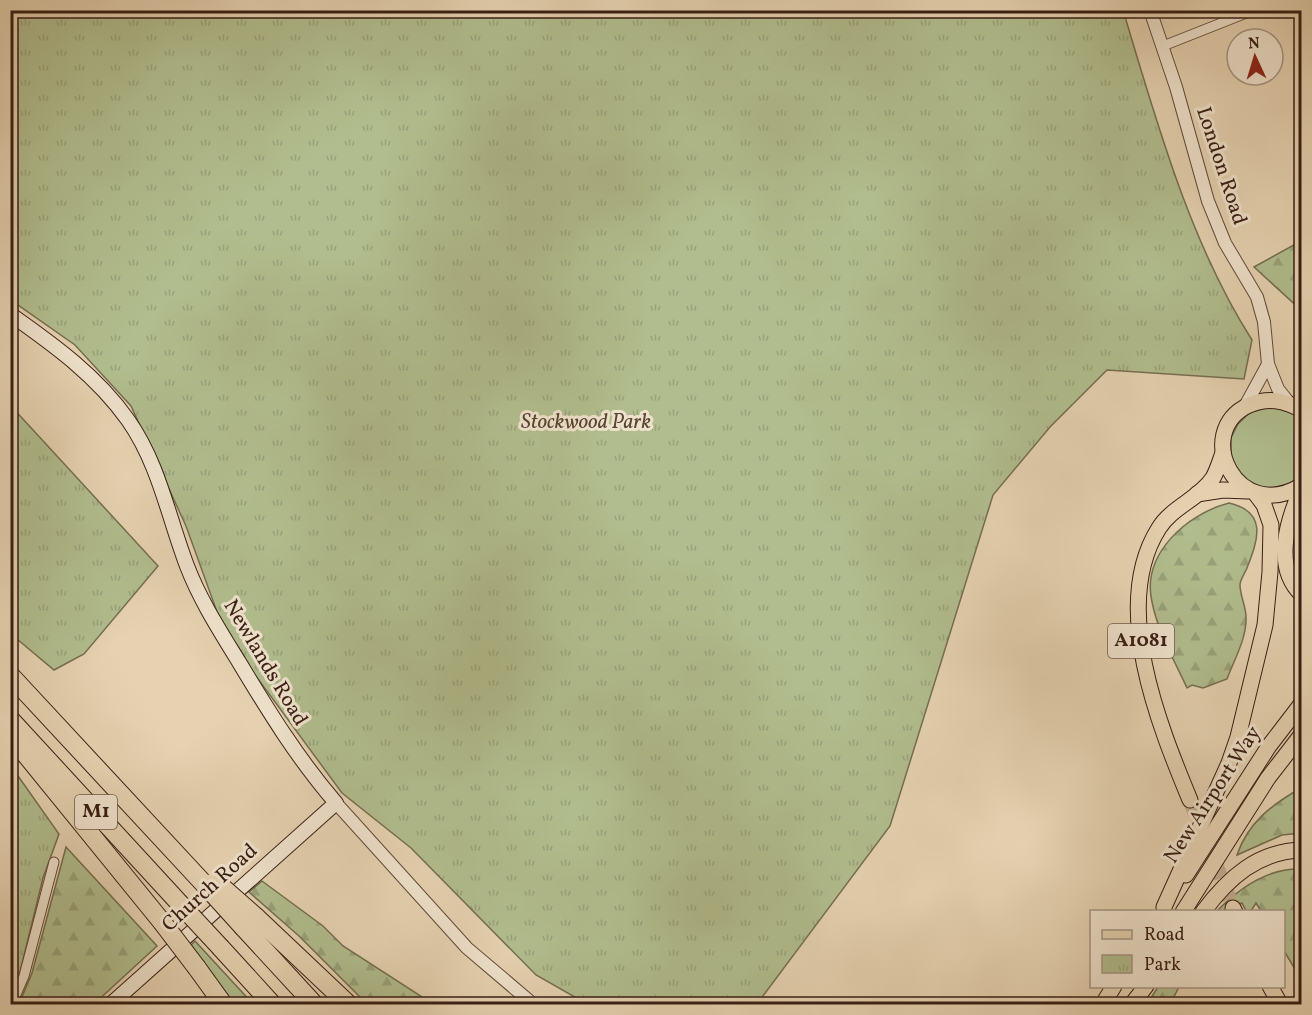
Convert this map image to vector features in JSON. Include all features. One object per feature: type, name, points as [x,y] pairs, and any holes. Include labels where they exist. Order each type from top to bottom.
[{"type":"highway","points":[[10,675],[79,746],[134,797],[209,883],[250,922],[348,1005]]},
{"type":"highway","name":"M1","points":[[10,719],[272,1005]]},
{"type":"highway","points":[[10,736],[162,922],[223,1005]]},
{"type":"highway","points":[[250,922],[314,1005]]},
{"type":"main road","name":"Newlands Road","points":[[10,314],[80,366],[102,387],[128,420],[157,472],[187,566],[206,607],[283,736],[336,803]]},
{"type":"main road","points":[[1163,909],[1229,763],[1265,625],[1270,572],[1271,525],[1264,505],[1252,492],[1236,481],[1227,468],[1223,453],[1227,427],[1244,408],[1259,401],[1275,400],[1296,407]]},
{"type":"main road","name":"A1081","points":[[1190,800],[1151,699],[1142,646],[1140,612],[1146,557],[1160,526],[1213,478],[1223,453]]},
{"type":"main road","points":[[1197,494],[1222,490],[1280,495],[1302,486]]},
{"type":"main road","points":[[1302,486],[1287,527],[1285,545],[1287,570],[1302,596]]},
{"type":"main road","name":"New Airport Way","points":[[1163,909],[1269,746],[1302,703]]},
{"type":"main road","name":"New Airport Way","points":[[1184,910],[1268,778],[1302,734]]},
{"type":"main road","name":"Church Road","points":[[111,1005],[336,803]]},
{"type":"main road","points":[[1204,910],[1218,891],[1238,873],[1263,858],[1286,851],[1302,850]]},
{"type":"main road","points":[[1103,1005],[1113,988]]},
{"type":"main road","points":[[1127,1005],[1136,988]]},
{"type":"main road","points":[[1132,1005],[1145,988]]},
{"type":"main road","points":[[1271,988],[1280,1005]]},
{"type":"street","name":"London Road","points":[[1150,10],[1163,46],[1208,201],[1225,243],[1249,282],[1261,309],[1267,337],[1268,364],[1278,389],[1296,407]]},
{"type":"street","points":[[1163,46],[1254,10]]},
{"type":"street","points":[[1244,408],[1268,364]]},
{"type":"street","name":"Newlands Road","points":[[336,803],[467,948],[533,1005]]},
{"type":"street","points":[[12,1005],[24,976],[54,862]]},
{"type":"green space","name":"Stockwood Park","points":[[1123,10],[1162,137],[1193,222],[1210,263],[1252,340],[1244,379],[1107,370],[1050,427],[993,495],[890,826],[757,1004],[587,1004],[536,975],[411,848],[342,793],[225,634],[186,526],[131,406],[75,345],[11,300],[11,11]]},
{"type":"green space","points":[[1301,241],[1301,310],[1254,267]]},
{"type":"green space","points":[[11,406],[158,566],[84,654],[54,670],[11,634]]},
{"type":"green space","points":[[1272,406],[1295,413],[1301,418],[1301,481],[1288,489],[1250,486],[1231,461],[1231,438],[1238,424],[1249,413]]},
{"type":"green space","points":[[1229,503],[1250,513],[1257,528],[1254,547],[1240,583],[1246,625],[1240,649],[1227,679],[1203,688],[1192,685],[1187,688],[1158,624],[1150,584],[1153,568],[1160,552],[1183,527],[1213,508]]},
{"type":"green space","points":[[11,766],[59,834],[43,878],[19,976],[11,992]]},
{"type":"green space","points":[[1301,788],[1301,833],[1282,835],[1237,855],[1248,833],[1263,815]]},
{"type":"green space","points":[[66,847],[157,946],[94,1004],[19,1004],[32,973]]},
{"type":"green space","points":[[1301,869],[1301,979],[1285,953],[1285,910],[1260,910],[1256,903],[1252,910],[1246,910],[1242,903],[1226,910],[1218,910],[1234,895],[1255,881],[1289,870]]},
{"type":"green space","points":[[262,881],[323,926],[343,946],[433,1004],[367,1004],[299,936],[249,892]]},
{"type":"green space","points":[[195,941],[253,1004],[234,1004],[191,945]]},
{"type":"green space","points":[[1157,988],[1178,988],[1170,1004],[1147,1004]]},
{"type":"tunnel","points":[[1190,800],[1233,908]]}]
